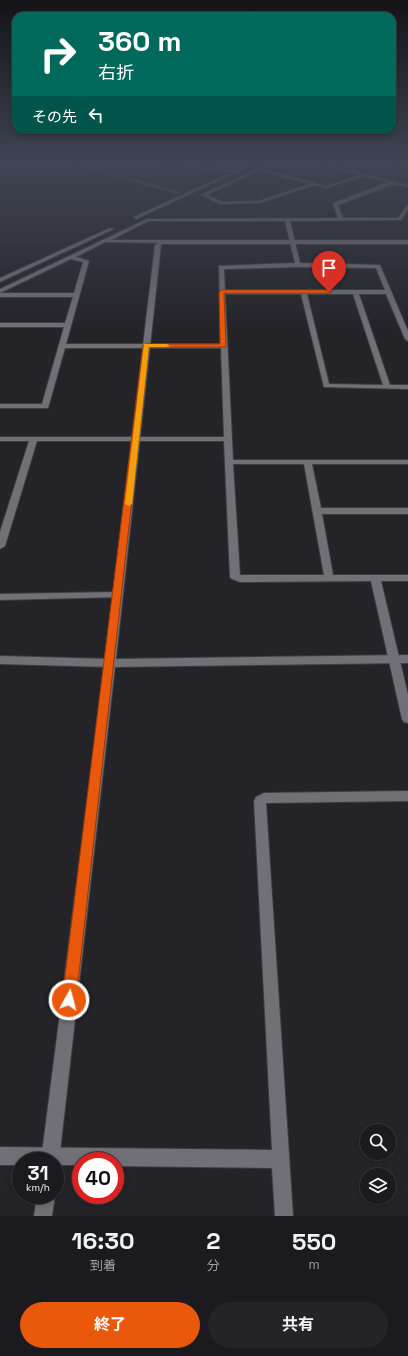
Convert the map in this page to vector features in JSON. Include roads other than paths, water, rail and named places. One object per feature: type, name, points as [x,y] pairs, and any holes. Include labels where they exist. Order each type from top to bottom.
[{"type":"street","points":[[128,221],[133,219]]},
{"type":"street","points":[[287,219],[298,265]]},
{"type":"street","points":[[0,291],[147,220],[399,219]]},
{"type":"street","points":[[0,280],[115,227]]},
{"type":"street","points":[[104,240],[161,242],[408,242]]},
{"type":"street","points":[[51,1152],[110,663],[158,245],[161,242]]},
{"type":"street","points":[[0,406],[45,406],[86,261],[71,257]]},
{"type":"street","points":[[408,339],[406,330],[388,292],[378,266],[221,266],[229,462],[236,577],[240,579],[408,578]]},
{"type":"street","points":[[222,292],[388,292]]},
{"type":"street","points":[[304,292],[326,386],[408,386]]},
{"type":"street","points":[[355,292],[387,386]]},
{"type":"street","points":[[0,295],[76,295]]},
{"type":"street","points":[[0,325],[68,325]]},
{"type":"street","points":[[62,346],[224,346]]},
{"type":"street","points":[[0,439],[228,439]]},
{"type":"street","points":[[0,546],[34,439]]},
{"type":"street","points":[[229,462],[408,462]]},
{"type":"street","points":[[308,462],[328,578]]},
{"type":"street","points":[[317,511],[408,511]]},
{"type":"street","points":[[375,578],[408,719]]},
{"type":"street","points":[[0,597],[118,595]]},
{"type":"street","points":[[0,660],[110,663],[408,659]]},
{"type":"street","points":[[284,1216],[260,801],[264,798],[408,796]]},
{"type":"street","points":[[0,1156],[12,1156]]},
{"type":"street","points":[[64,1158],[281,1159]]},
{"type":"street","points":[[43,1216],[45,1204]]}]
